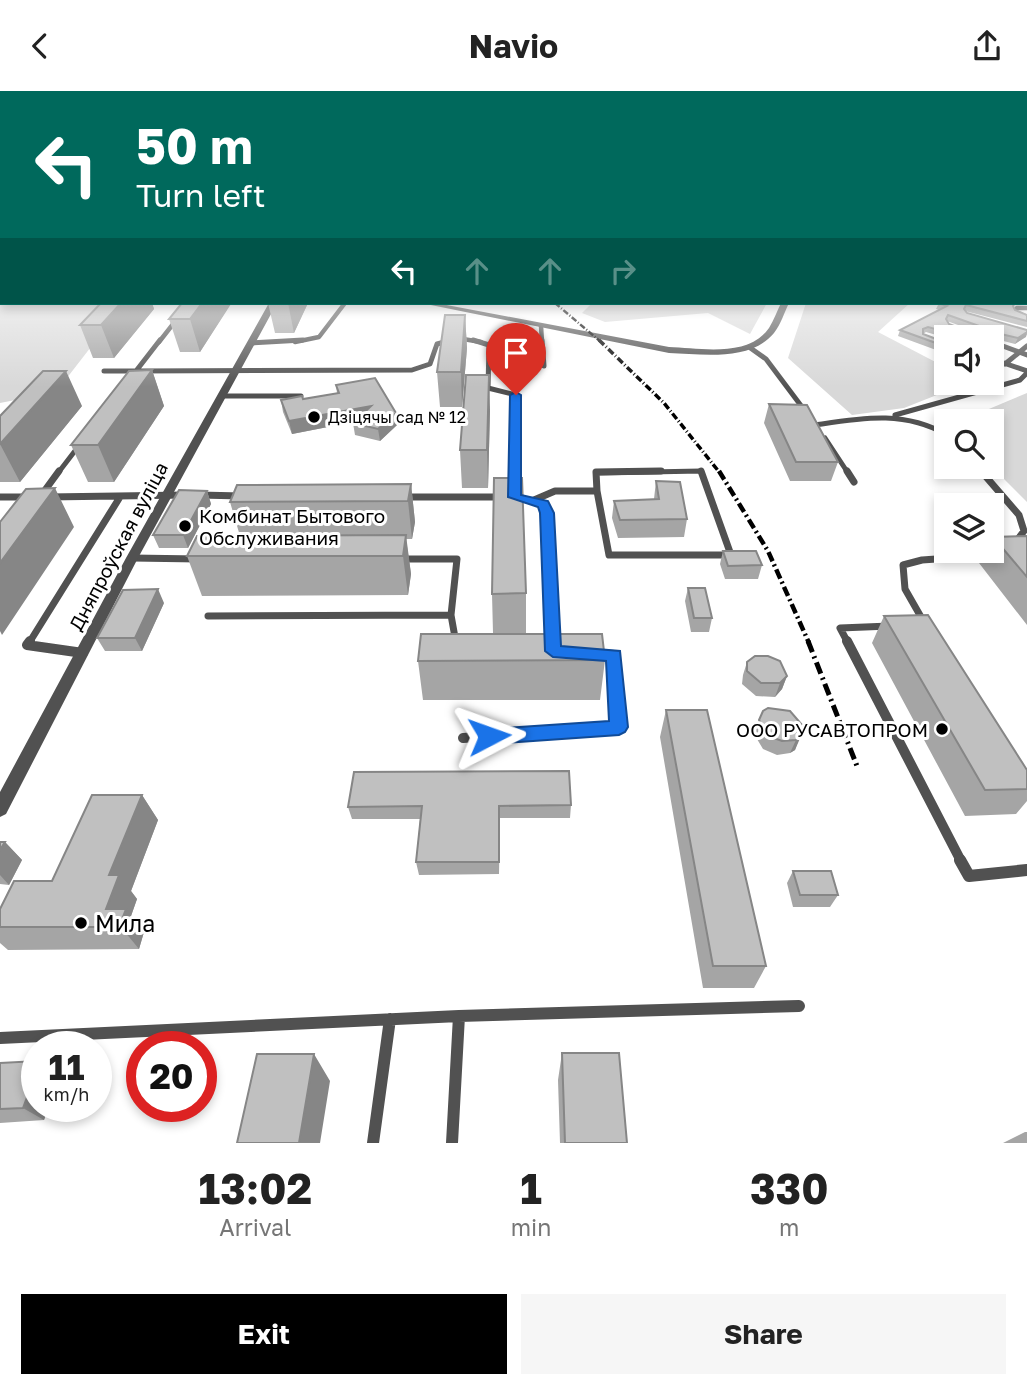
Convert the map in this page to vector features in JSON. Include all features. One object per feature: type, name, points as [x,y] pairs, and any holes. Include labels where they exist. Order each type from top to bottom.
[{"type":"street","name":"Дняпроўская вуліца","points":[[0,809],[132,558],[272,305]]},
{"type":"street","points":[[435,305],[669,350],[750,347],[769,333],[784,305]]},
{"type":"lane","points":[[251,343],[289,343],[318,337],[343,305]]},
{"type":"lane","points":[[1027,308],[1017,307],[1015,312],[1027,317]]},
{"type":"lane","points":[[136,371],[184,310]]},
{"type":"lane","points":[[541,326],[544,366]]},
{"type":"lane","points":[[104,371],[422,369],[430,364],[437,344],[464,339],[480,341],[489,345],[488,388],[516,395],[514,497]]},
{"type":"lane","points":[[1004,346],[1027,355]]},
{"type":"lane","points":[[815,425],[895,415],[1020,380],[1027,372],[1005,364],[1027,346]]},
{"type":"lane","points":[[750,347],[766,359],[855,482]]},
{"type":"lane","points":[[223,396],[301,396]]},
{"type":"lane","points":[[895,415],[934,427]]},
{"type":"lane","points":[[39,497],[86,436]]},
{"type":"lane","points":[[701,471],[731,555],[609,555],[597,491],[596,472],[701,471]]},
{"type":"lane","points":[[932,636],[908,598],[902,576],[904,565],[922,560],[1007,552],[1024,531],[1019,515],[988,479]]},
{"type":"lane","points":[[534,500],[555,491],[597,491]]},
{"type":"lane","points":[[0,497],[250,496]]},
{"type":"lane","points":[[389,496],[514,497],[543,504],[547,513],[553,651]]},
{"type":"lane","points":[[83,653],[27,645],[120,497]]},
{"type":"lane","points":[[132,558],[213,559]]},
{"type":"lane","points":[[389,559],[457,559],[451,615],[457,649]]},
{"type":"lane","points":[[208,616],[451,615]]},
{"type":"lane","points":[[912,625],[925,624]]},
{"type":"lane","points":[[900,625],[840,628],[968,876],[1027,870]]},
{"type":"lane","points":[[463,738],[619,727],[614,655],[590,654]]},
{"type":"lane","points":[[0,1038],[459,1016],[799,1006]]},
{"type":"lane","points":[[452,1143],[459,1016]]},
{"type":"lane","points":[[373,1143],[390,1019]]},
{"type":"shaded area","points":[[0,305],[151,305],[118,312],[56,392],[0,403]]},
{"type":"shaded area","points":[[590,305],[766,305],[750,334],[708,313],[605,322],[582,313]]},
{"type":"shaded area","points":[[805,305],[908,305],[878,332],[934,361],[934,395],[937,395],[904,408],[852,415],[788,358]]},
{"type":"shaded area","points":[[1027,393],[1027,502],[1004,479],[1004,409],[989,409]]},
{"type":"building","points":[[99,305],[119,305],[101,325],[80,325]]},
{"type":"building","points":[[180,305],[200,305],[190,319],[169,319]]},
{"type":"building","points":[[944,305],[966,305],[964,309],[967,313],[1027,330],[1018,338],[1004,335],[1004,325],[976,325],[948,315],[946,319],[952,325],[934,325],[934,329],[923,329],[923,334],[934,338],[934,342],[900,330],[947,306]]},
{"type":"building","points":[[966,305],[1014,305],[1015,310],[1027,315],[1027,321]]},
{"type":"building","points":[[445,315],[465,315],[461,372],[437,372]]},
{"type":"building","points":[[152,370],[98,445],[71,445],[129,371]]},
{"type":"building","points":[[43,371],[66,371],[0,444],[0,416]]},
{"type":"building","points":[[466,375],[489,375],[487,450],[460,450]]},
{"type":"building","points":[[375,378],[396,413],[378,429],[353,423],[371,406],[289,421],[281,400],[339,393],[336,385]]},
{"type":"building","points":[[769,404],[807,405],[838,462],[796,462]]},
{"type":"building","points":[[494,478],[522,478],[526,593],[492,594]]},
{"type":"building","points":[[656,481],[680,482],[687,519],[620,520],[614,501],[659,499]]},
{"type":"building","points":[[411,484],[408,501],[230,502],[237,485]]},
{"type":"building","points":[[55,488],[0,563],[0,522],[26,489]]},
{"type":"building","points":[[179,490],[207,491],[183,535],[153,535]]},
{"type":"building","points":[[406,535],[403,556],[187,556],[197,536]]},
{"type":"building","points":[[1027,536],[1027,577],[1004,550],[1004,537]]},
{"type":"building","points":[[723,551],[756,551],[762,565],[728,566]]},
{"type":"building","points":[[688,588],[705,588],[712,618],[694,618]]},
{"type":"building","points":[[158,589],[135,638],[97,638],[123,590]]},
{"type":"building","points":[[928,615],[1027,770],[1027,789],[985,790],[884,616]]},
{"type":"building","points":[[421,634],[602,634],[605,660],[418,661]]},
{"type":"building","points":[[755,656],[768,656],[780,661],[787,676],[780,683],[761,683],[747,671],[747,662]]},
{"type":"building","points":[[768,708],[790,711],[803,726],[801,736],[796,740],[782,741],[768,736],[759,720],[763,711]]},
{"type":"building","points":[[666,710],[707,710],[766,966],[713,966]]},
{"type":"building","points":[[569,771],[571,805],[499,806],[499,862],[416,862],[422,806],[348,807],[354,772]]},
{"type":"building","points":[[92,795],[142,795],[109,875],[119,875],[106,909],[126,909],[119,927],[0,927],[0,909],[14,881],[52,881]]},
{"type":"building","points":[[793,871],[831,871],[838,895],[800,895]]},
{"type":"building","points":[[562,1053],[619,1053],[627,1143],[565,1143]]},
{"type":"building","points":[[257,1054],[314,1054],[299,1143],[237,1143]]},
{"type":"building","points":[[21,1062],[21,1108],[0,1109],[0,1063]]},
{"type":"railway","points":[[557,305],[601,342]]},
{"type":"railway","points":[[599,340],[664,403],[720,473]]},
{"type":"railway","points":[[719,471],[768,551],[809,643]]},
{"type":"railway","points":[[808,641],[857,766]]},
{"type":"place","name":"Дзіцячы сад № 12","points":[[314,417]]},
{"type":"place","name":"Комбинат Бытового Обслуживания","points":[[185,526]]},
{"type":"place","name":"ООО РУСАВТОПРОМ","points":[[942,729]]},
{"type":"place","name":"Мила","points":[[81,923]]},
{"type":"route","points":[[489,736],[619,727],[614,655],[553,651],[547,513],[543,504],[514,497],[516,395]]}]
